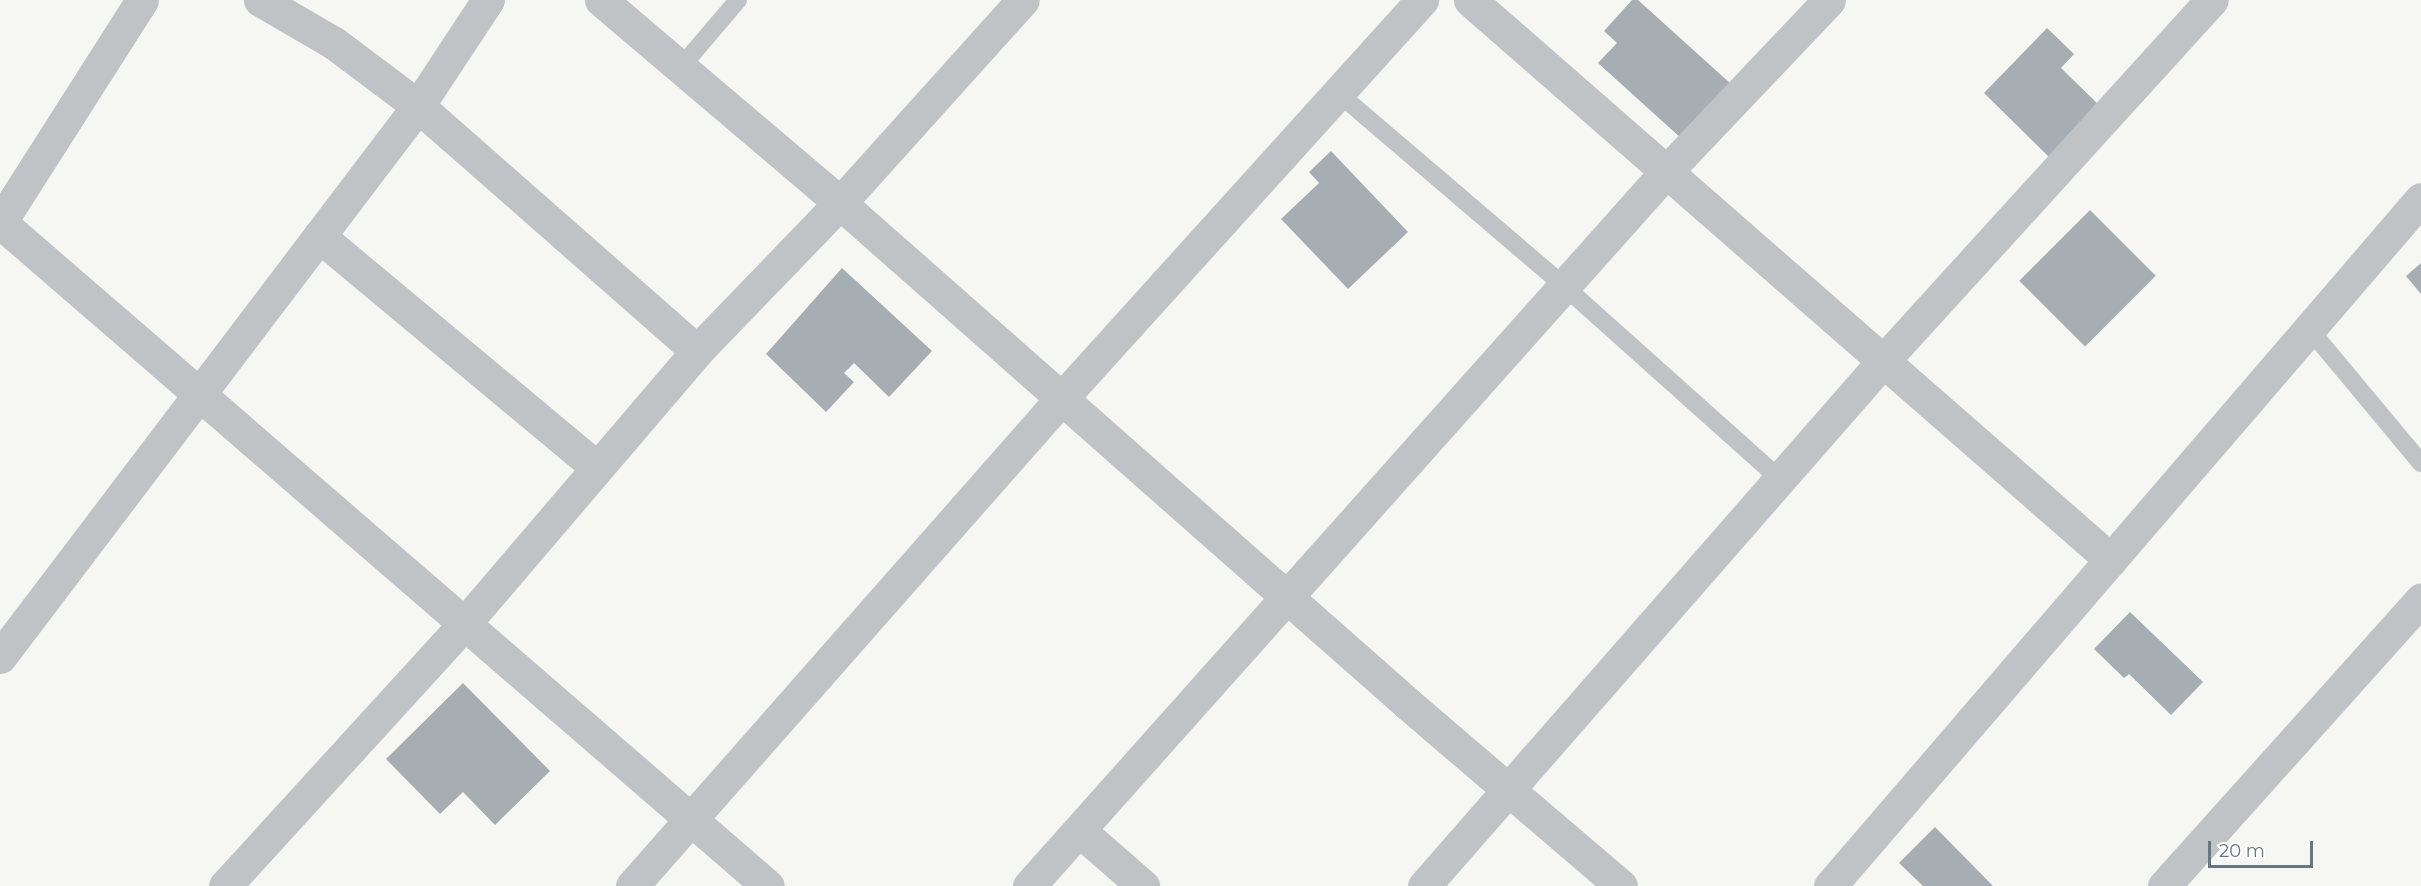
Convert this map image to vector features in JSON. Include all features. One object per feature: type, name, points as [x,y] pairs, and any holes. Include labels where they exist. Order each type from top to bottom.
[{"type":"street","points":[[142,0],[0,222],[768,886]]},
{"type":"street","points":[[260,0],[334,43],[418,106],[697,351]]},
{"type":"street","points":[[0,657],[418,106],[488,0]]},
{"type":"street","points":[[601,0],[840,203],[1287,594],[1408,704],[1621,886]]},
{"type":"street","points":[[225,886],[465,623],[697,351],[840,203],[1023,0]]},
{"type":"street","points":[[632,886],[1062,398],[1422,0]]},
{"type":"street","points":[[1470,0],[1665,173],[1884,360],[2111,560]]},
{"type":"street","points":[[1029,886],[1080,831],[1287,594],[1665,173],[1829,0]]},
{"type":"street","points":[[1425,886],[1779,478],[2212,0]]},
{"type":"street","points":[[1830,886],[2311,331],[2421,199]]},
{"type":"street","points":[[319,236],[596,467]]},
{"type":"street","points":[[2164,886],[2421,600]]},
{"type":"street","points":[[1080,831],[1143,886]]},
{"type":"lane","points":[[681,67],[738,0]]},
{"type":"lane","points":[[1337,92],[1564,286],[1779,478]]},
{"type":"lane","points":[[2311,331],[2421,463]]},
{"type":"building","points":[[1632,0],[1638,0],[1731,84],[1682,139],[1598,63],[1617,43],[1604,31]]},
{"type":"building","points":[[2047,28],[2074,54],[2061,68],[2101,107],[2050,158],[1984,93]]},
{"type":"building","points":[[1331,151],[1408,232],[1348,289],[1281,219],[1319,183],[1309,172]]},
{"type":"building","points":[[2090,210],[2156,276],[2085,346],[2019,281]]},
{"type":"building","points":[[2421,263],[2421,294],[2406,276]]},
{"type":"building","points":[[842,268],[932,351],[889,397],[854,363],[844,373],[854,382],[826,412],[766,354]]},
{"type":"building","points":[[2130,612],[2203,682],[2171,715],[2129,674],[2124,678],[2094,649]]},
{"type":"building","points":[[463,683],[550,771],[495,825],[463,792],[440,814],[386,759]]},
{"type":"building","points":[[1935,827],[1993,886],[1923,886],[1899,863]]}]
